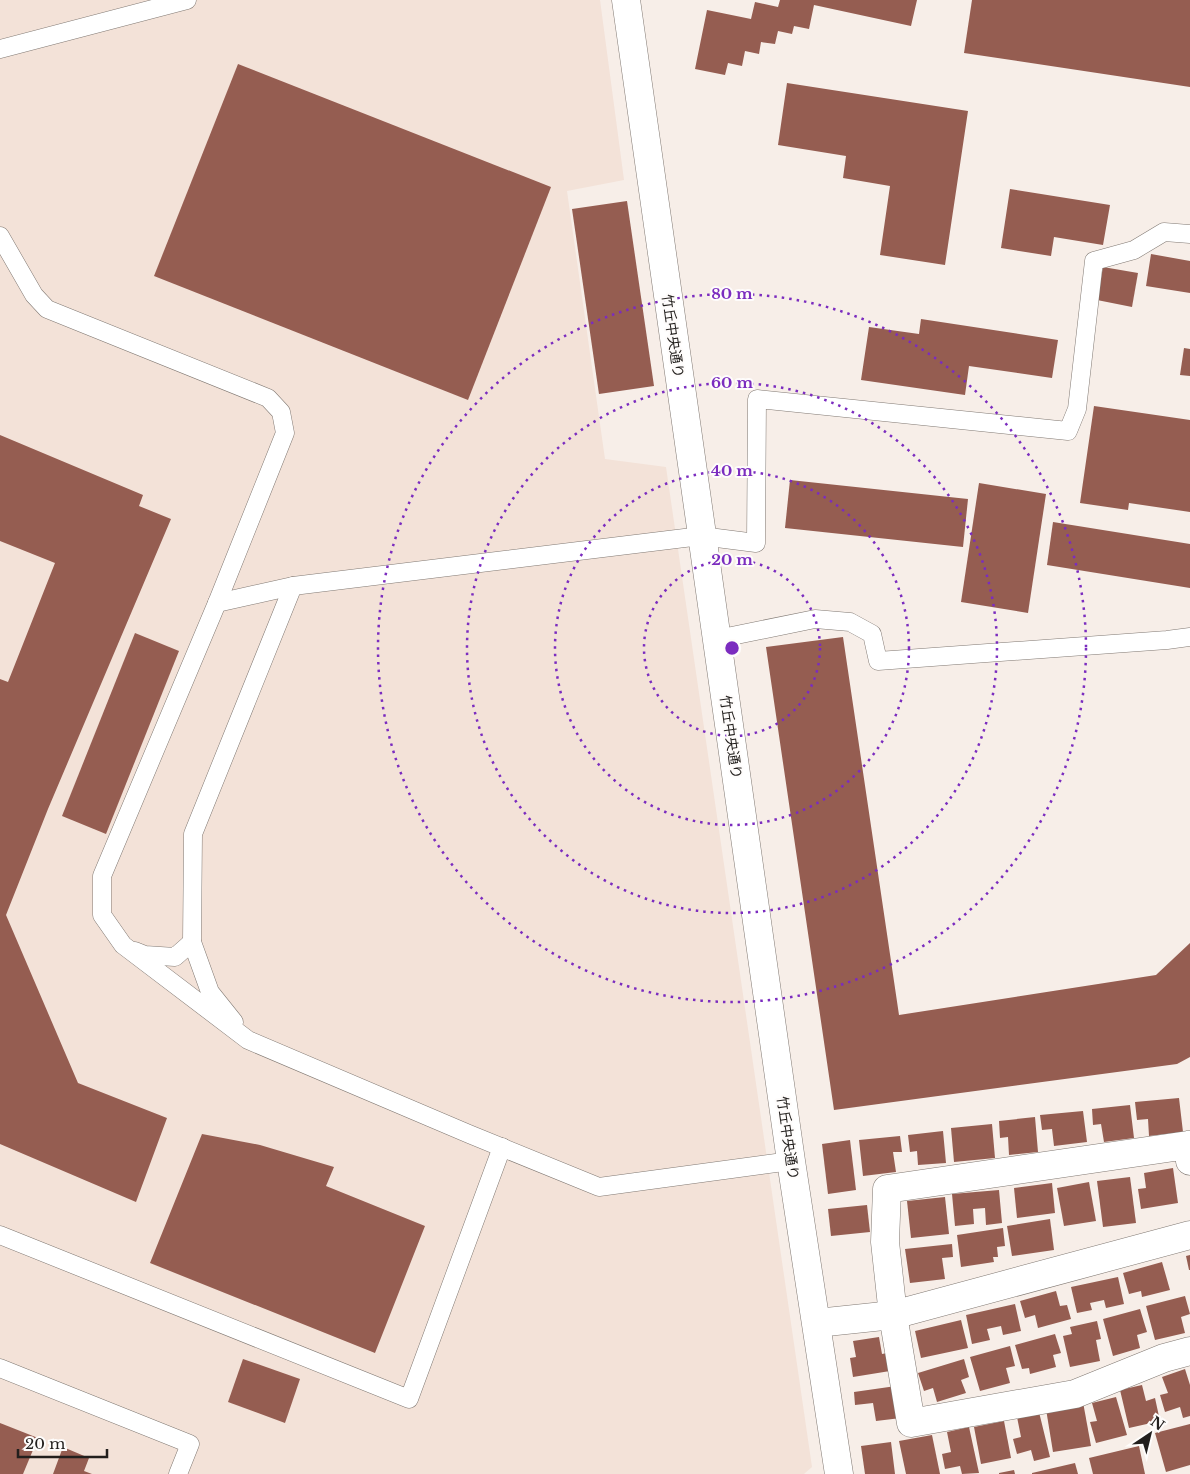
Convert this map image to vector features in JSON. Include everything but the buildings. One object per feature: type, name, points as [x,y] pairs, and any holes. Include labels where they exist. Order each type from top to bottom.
[{"type":"street","name":"竹丘中央通り","points":[[626,0],[791,1161],[839,1474]]},
{"type":"street","points":[[1190,1161],[1188,1145],[887,1189],[885,1242],[893,1316],[910,1423],[1075,1394],[1164,1358],[1190,1351]]},
{"type":"street","points":[[817,1323],[893,1316],[1190,1234]]},
{"type":"lane","points":[[0,49],[187,0]]},
{"type":"lane","points":[[217,603],[293,586],[701,536],[756,543],[757,399],[1068,431],[1077,409],[1094,261],[1134,250],[1164,232],[1190,234]]},
{"type":"lane","points":[[0,236],[34,295],[47,309],[268,398],[281,412],[285,433],[217,603],[102,876],[102,915],[123,946],[248,1040],[599,1187],[791,1161]]},
{"type":"lane","points":[[248,1040],[210,992],[192,942],[193,834],[293,586]]},
{"type":"lane","points":[[717,639],[815,619],[850,622],[872,634],[878,661],[1167,640],[1190,636]]},
{"type":"lane","points":[[123,946],[145,955],[175,957],[192,942]]},
{"type":"lane","points":[[0,1235],[409,1399],[502,1147]]},
{"type":"lane","points":[[0,1368],[190,1444],[178,1474]]},
{"type":"shaded area","points":[[0,0],[600,0],[624,180],[567,191],[605,459],[666,467],[812,1467],[804,1474],[0,1474]]}]
